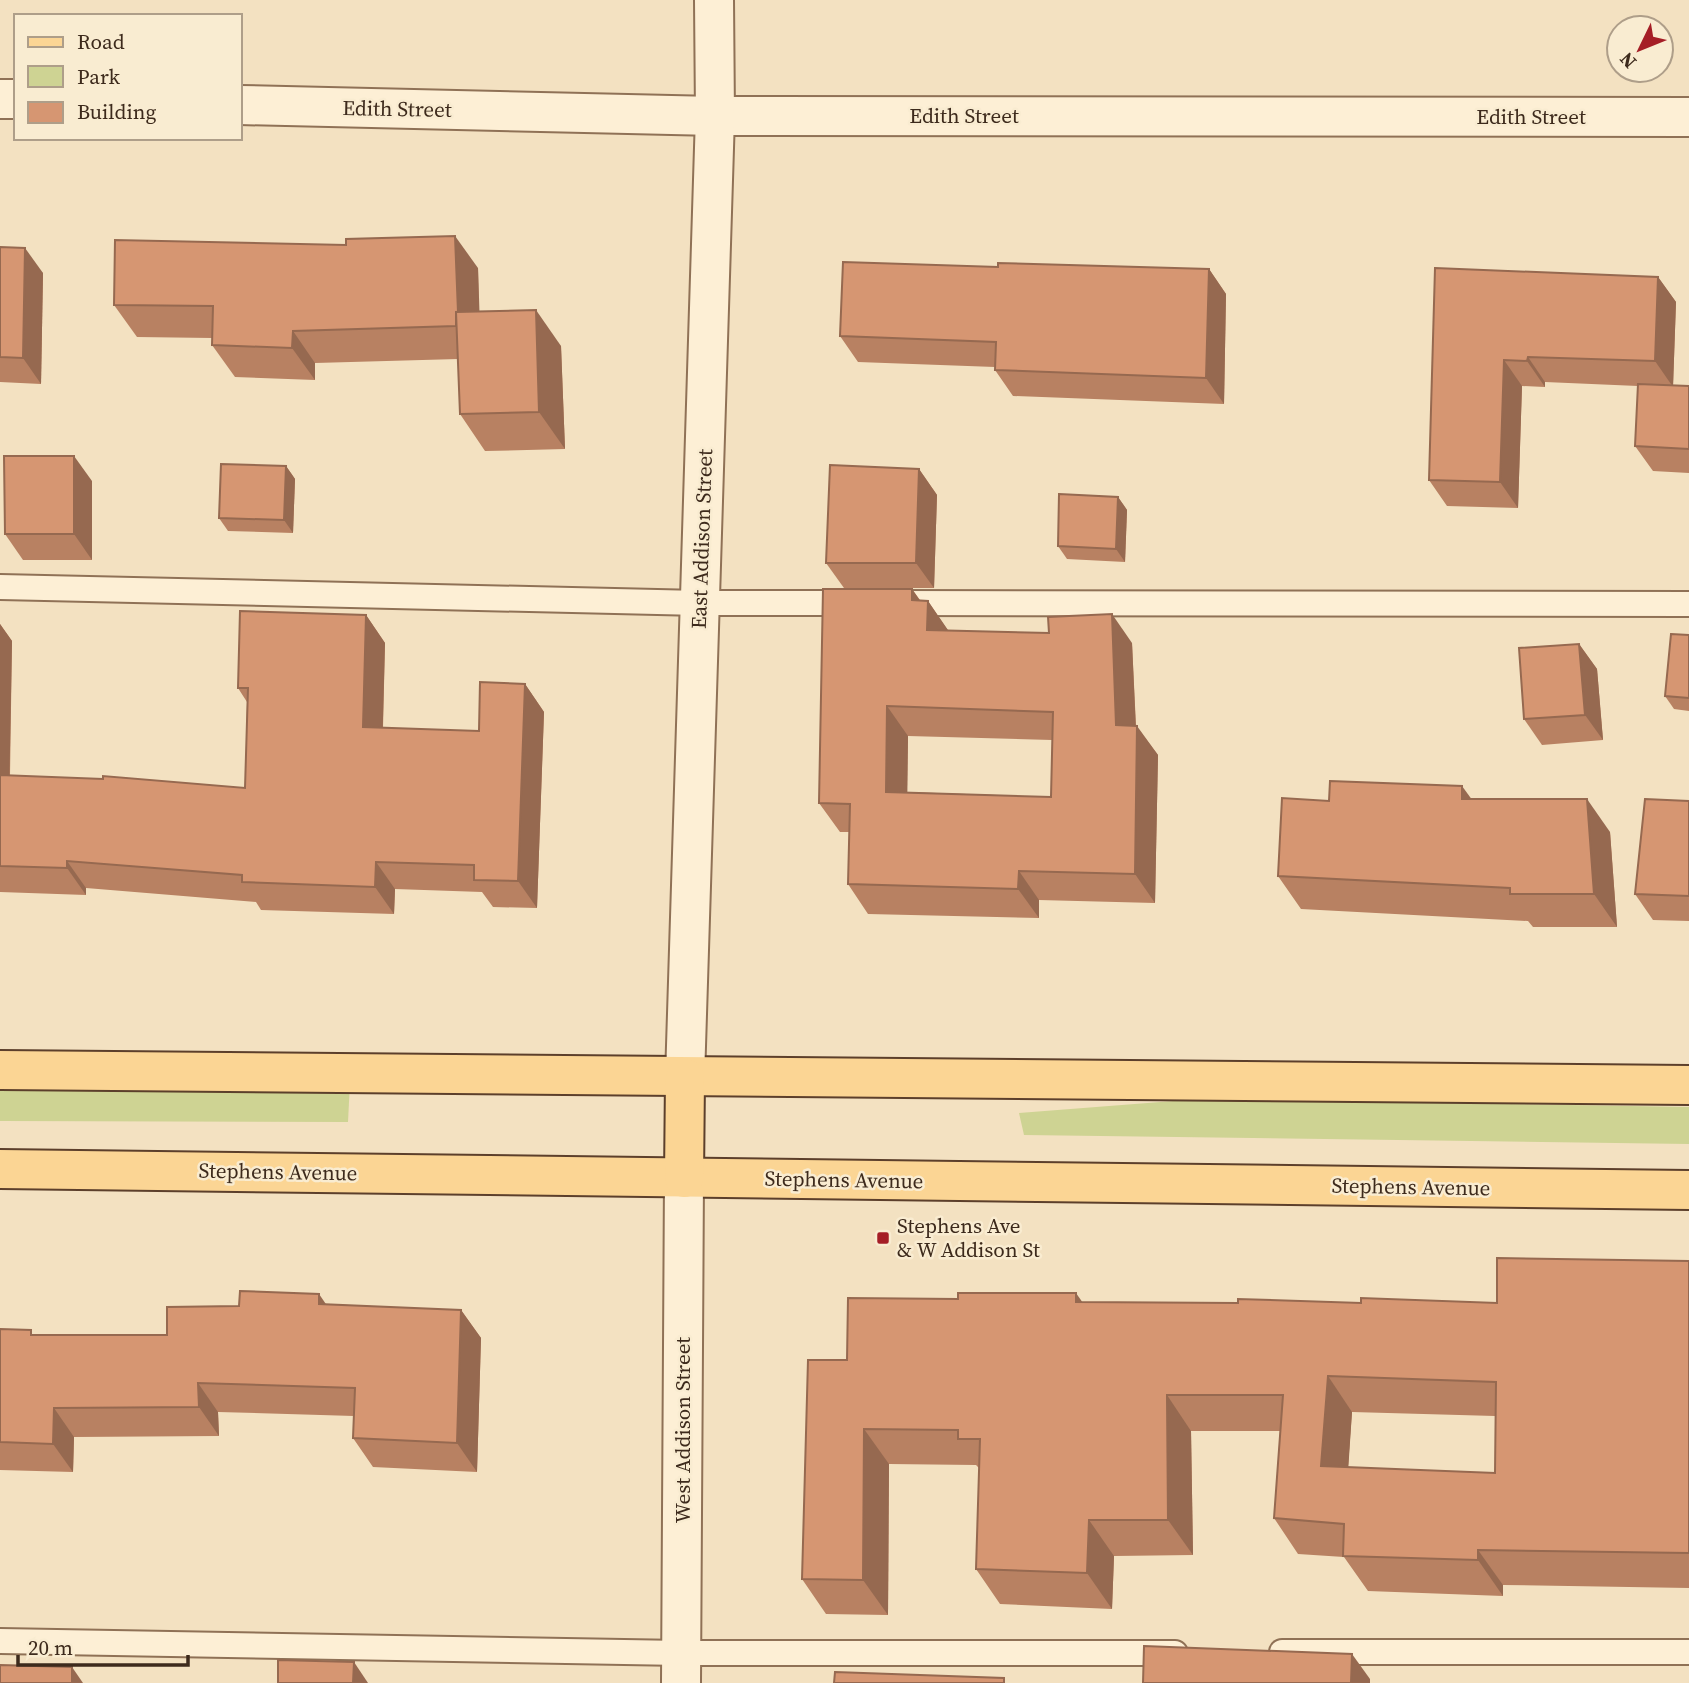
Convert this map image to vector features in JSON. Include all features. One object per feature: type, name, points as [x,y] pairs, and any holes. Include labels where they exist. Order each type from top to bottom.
[{"type":"main road","points":[[0,1070],[1689,1085]]},
{"type":"main road","points":[[684,1178],[685,1078]]},
{"type":"main road","name":"Stephens Avenue","points":[[0,1169],[1689,1190]]},
{"type":"street","name":"East Addison Street","points":[[685,1078],[716,116],[714,0]]},
{"type":"street","name":"Edith Street","points":[[242,105],[716,116],[1689,117]]},
{"type":"street","name":"West Addison Street","points":[[681,1668],[684,1178]]},
{"type":"lane","points":[[0,587],[700,603],[1689,604]]},
{"type":"lane","points":[[0,1641],[681,1668],[1205,1653]]},
{"type":"lane","points":[[1260,1653],[1689,1652]]},
{"type":"green space","points":[[0,1081],[350,1082],[348,1122],[0,1121]]},
{"type":"green space","points":[[1199,1099],[1689,1107],[1689,1144],[1024,1135],[1019,1113]]},
{"type":"building","points":[[455,236],[458,312],[456,326],[293,331],[292,348],[212,345],[213,306],[114,305],[115,240],[346,245],[346,239]]},
{"type":"building","points":[[0,247],[25,248],[23,358],[0,357]]},
{"type":"building","points":[[843,262],[1209,269],[1206,378],[995,370],[996,342],[840,336]]},
{"type":"building","points":[[1435,268],[1658,277],[1655,361],[1528,357],[1527,361],[1504,360],[1500,482],[1429,480]]},
{"type":"building","points":[[536,310],[539,412],[460,414],[456,312]]},
{"type":"building","points":[[1638,384],[1689,386],[1689,449],[1635,446]]},
{"type":"building","points":[[4,456],[74,456],[74,534],[5,534]]},
{"type":"building","points":[[221,464],[286,466],[284,520],[219,518]]},
{"type":"building","points":[[830,465],[919,469],[916,563],[826,563]]},
{"type":"building","points":[[1059,494],[1118,497],[1116,549],[1058,546]]},
{"type":"building","points":[[823,589],[912,589],[912,600],[928,601],[927,630],[1049,633],[1048,617],[1112,614],[1116,725],[1137,726],[1135,874],[1019,871],[1018,889],[848,884],[850,804],[819,803]],"holes":[[[887,706],[1053,712],[1051,797],[886,792]]]},
{"type":"building","points":[[240,611],[366,615],[363,727],[479,731],[480,682],[525,684],[518,881],[474,880],[474,865],[376,862],[375,887],[242,882],[242,875],[67,861],[67,868],[0,866],[0,775],[103,779],[103,776],[245,788],[248,688],[238,688]]},
{"type":"building","points":[[1671,634],[1689,635],[1689,698],[1665,696]]},
{"type":"building","points":[[1579,644],[1585,715],[1524,719],[1519,648]]},
{"type":"building","points":[[1330,781],[1462,786],[1462,799],[1587,799],[1594,894],[1510,894],[1510,888],[1278,876],[1282,798],[1329,801]]},
{"type":"building","points":[[1645,799],[1689,801],[1689,896],[1635,894]]},
{"type":"building","points":[[1497,1258],[1689,1261],[1689,1553],[1478,1550],[1478,1560],[1343,1556],[1344,1524],[1274,1518],[1283,1395],[1167,1395],[1168,1520],[1089,1520],[1087,1573],[976,1569],[980,1439],[958,1439],[958,1430],[864,1429],[863,1580],[802,1579],[808,1360],[847,1360],[848,1298],[958,1299],[958,1293],[1076,1293],[1076,1302],[1238,1303],[1238,1299],[1361,1303],[1361,1298],[1497,1303]],"holes":[[[1328,1376],[1496,1382],[1495,1473],[1321,1466]]]},
{"type":"building","points":[[240,1291],[319,1294],[319,1304],[461,1310],[457,1443],[353,1438],[355,1388],[198,1383],[199,1407],[54,1408],[53,1444],[0,1442],[0,1329],[31,1330],[31,1335],[167,1335],[167,1307],[239,1306]]},
{"type":"building","points":[[1144,1646],[1352,1654],[1351,1683],[1143,1683]]},
{"type":"building","points":[[278,1660],[354,1662],[353,1683],[278,1683]]},
{"type":"building","points":[[0,1665],[72,1667],[72,1683],[0,1683]]},
{"type":"building","points":[[835,1672],[1004,1678],[1004,1683],[834,1683]]},
{"type":"place","name":"Stephens Ave & W Addison St","points":[[883,1238]]}]
